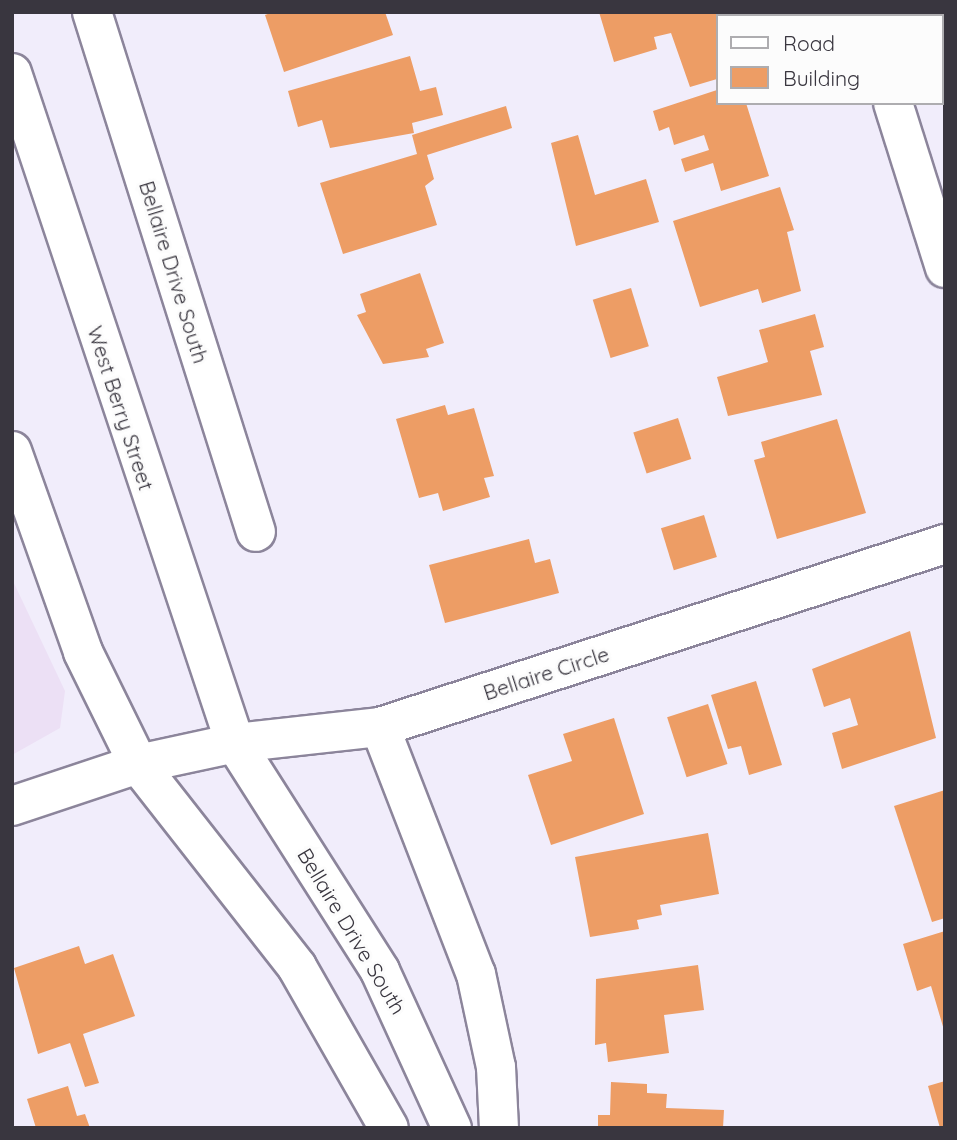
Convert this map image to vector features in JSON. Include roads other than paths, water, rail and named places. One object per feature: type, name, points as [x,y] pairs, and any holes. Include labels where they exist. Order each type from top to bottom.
[{"type":"street","name":"Bellaire Drive South","points":[[92,12],[256,532]]},
{"type":"street","name":"West Berry Street","points":[[12,73],[234,743]]},
{"type":"street","points":[[894,105],[945,268]]},
{"type":"street","points":[[12,451],[83,652],[138,764],[297,967],[389,1128]]},
{"type":"street","name":"Bellaire Circle","points":[[12,806],[138,764],[234,743],[380,727],[945,544]]},
{"type":"street","points":[[380,727],[476,974],[496,1066],[499,1128]]},
{"type":"street","name":"Bellaire Drive South","points":[[234,743],[380,971],[452,1128]]}]
